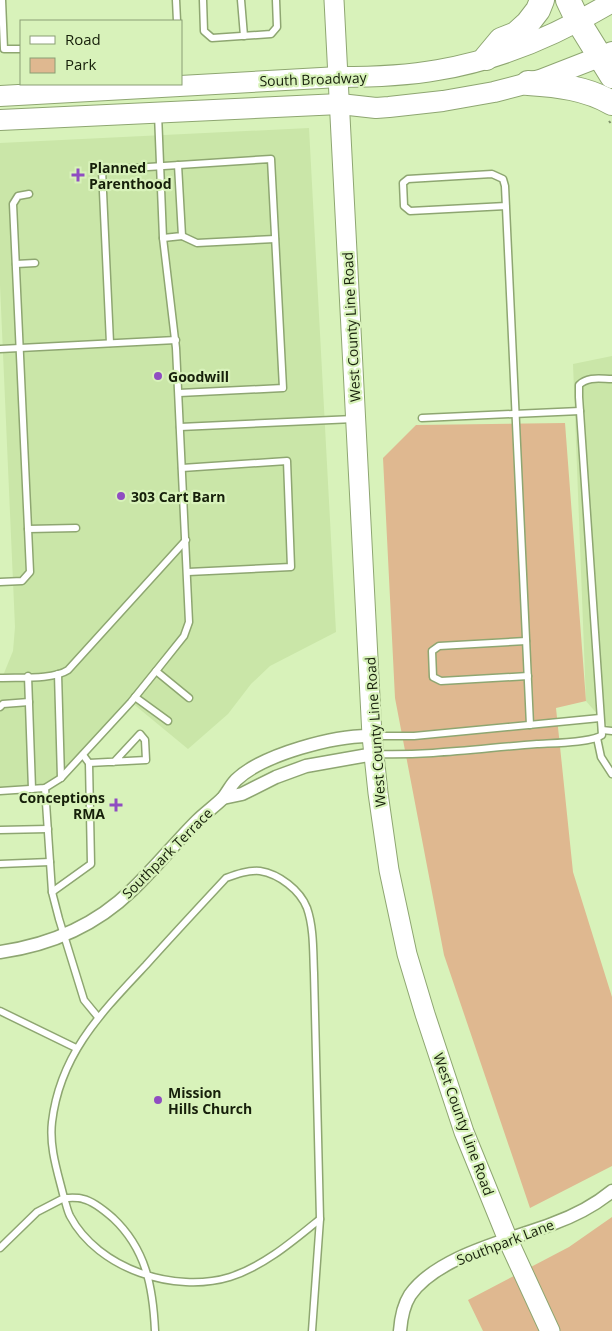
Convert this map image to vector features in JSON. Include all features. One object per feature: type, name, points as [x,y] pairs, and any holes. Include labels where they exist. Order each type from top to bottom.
[{"type":"highway","points":[[486,58],[501,40],[516,34],[528,23],[538,10],[542,0]]},
{"type":"highway","points":[[568,0],[578,21],[608,62]]},
{"type":"highway","points":[[528,83],[577,88],[593,93],[612,103]]},
{"type":"main road","name":"West County Line Road","points":[[334,0],[373,745],[389,870],[407,954],[464,1132],[508,1240],[550,1331]]},
{"type":"main road","name":"South Broadway","points":[[182,85],[386,76],[420,73],[458,66],[533,42],[578,21],[612,2]]},
{"type":"main road","name":"South Broadway","points":[[0,120],[340,104],[376,108],[406,106],[494,92],[608,62]]},
{"type":"main road","name":"South Broadway","points":[[0,96],[181,85]]},
{"type":"street","name":"Southpark Terrace","points":[[0,952],[30,947],[65,935],[104,913],[131,892],[198,820],[223,798],[236,780],[270,759],[314,744],[342,738],[373,745]]},
{"type":"street","name":"Southpark Terrace","points":[[223,798],[242,794],[276,777],[373,745]]},
{"type":"street","name":"Southpark Lane","points":[[400,1331],[405,1305],[411,1294],[418,1285],[440,1269],[455,1260],[573,1215],[590,1207],[612,1191]]},
{"type":"lane","points":[[2,0],[4,50],[20,49]]},
{"type":"lane","points":[[176,0],[177,20]]},
{"type":"lane","points":[[203,0],[204,31],[212,38],[271,34],[277,27],[276,0]]},
{"type":"lane","points":[[241,0],[244,36]]},
{"type":"lane","points":[[0,791],[45,788],[61,778],[135,697],[187,630],[190,612],[179,393],[176,340],[163,238],[158,112]]},
{"type":"lane","points":[[110,344],[102,170],[271,159],[283,388],[179,393]]},
{"type":"lane","points":[[178,165],[182,236]]},
{"type":"lane","points":[[506,206],[410,211],[404,206],[403,183],[408,178],[492,174],[503,179],[505,186],[506,206],[516,412],[530,725]]},
{"type":"lane","points":[[0,582],[22,580],[30,572],[13,204],[18,196],[29,194]]},
{"type":"lane","points":[[163,238],[182,236],[197,243],[275,239]]},
{"type":"lane","points":[[16,264],[35,263]]},
{"type":"lane","points":[[0,349],[176,340]]},
{"type":"lane","points":[[373,745],[403,755],[597,738],[602,735],[580,410],[580,385],[588,379],[612,379]]},
{"type":"lane","points":[[422,418],[580,410]]},
{"type":"lane","points":[[180,427],[356,419]]},
{"type":"lane","points":[[182,468],[286,461],[291,567],[188,572]]},
{"type":"lane","points":[[28,529],[76,528]]},
{"type":"lane","points":[[0,678],[65,672],[186,540]]},
{"type":"lane","points":[[526,642],[439,646],[432,651],[433,677],[441,681],[528,676]]},
{"type":"lane","points":[[156,671],[189,698]]},
{"type":"lane","points":[[58,674],[61,778]]},
{"type":"lane","points":[[28,676],[32,789]]},
{"type":"lane","points":[[135,697],[168,721]]},
{"type":"lane","points":[[0,707],[3,704],[29,702]]},
{"type":"lane","points":[[373,745],[414,736],[600,718]]},
{"type":"lane","points":[[602,730],[612,731]]},
{"type":"lane","points":[[89,763],[114,762],[146,760],[145,740],[140,734],[114,762]]},
{"type":"lane","points":[[597,738],[601,757],[612,774]]},
{"type":"lane","points":[[52,892],[91,864],[89,763],[83,755]]},
{"type":"lane","points":[[45,788],[52,892],[84,1000],[98,1017]]},
{"type":"lane","points":[[0,830],[48,829]]},
{"type":"lane","points":[[0,864],[50,862]]},
{"type":"lane","points":[[312,1331],[320,1219],[312,933],[306,907],[295,890],[279,877],[260,871],[243,872],[226,878],[98,1017],[76,1048],[67,1066],[57,1096],[52,1124],[53,1155],[70,1215],[84,1235],[99,1250],[119,1263],[148,1276],[172,1282],[200,1282],[230,1277],[258,1265],[320,1219]]},
{"type":"lane","points":[[0,1011],[76,1048]]},
{"type":"lane","points":[[0,1248],[37,1212],[64,1198],[84,1199],[106,1211],[124,1228],[136,1246],[148,1276],[154,1311],[155,1331]]},
{"type":"shaded area","points":[[309,128],[336,632],[270,666],[251,684],[228,714],[188,749],[131,702],[50,786],[0,791],[0,683],[13,651],[15,627],[0,285],[0,143]]},
{"type":"shaded area","points":[[612,356],[612,731],[586,701],[573,364]]},
{"type":"green space","points":[[565,423],[586,701],[556,708],[573,872],[612,997],[612,1166],[530,1208],[444,955],[395,698],[383,458],[416,425]]},
{"type":"green space","points":[[612,1217],[612,1331],[483,1331],[468,1300],[569,1247]]},
{"type":"place","name":"Planned Parenthood","points":[[78,175]]},
{"type":"place","name":"Goodwill","points":[[158,376]]},
{"type":"place","name":"303 Cart Barn","points":[[121,496]]},
{"type":"place","name":"Conceptions RMA","points":[[116,805]]},
{"type":"place","name":"Mission Hills Church","points":[[158,1100]]}]
